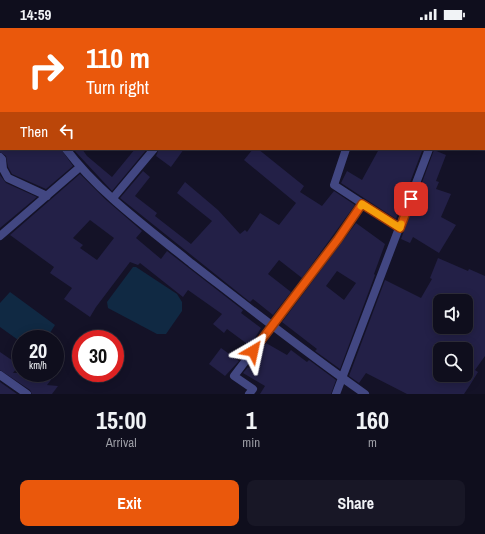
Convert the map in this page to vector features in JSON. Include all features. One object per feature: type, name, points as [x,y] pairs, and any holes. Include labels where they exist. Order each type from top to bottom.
[{"type":"street","points":[[67,150],[80,168],[162,240],[271,326],[365,394]]},
{"type":"street","points":[[113,198],[153,150]]},
{"type":"street","points":[[346,150],[334,185],[400,228]]},
{"type":"street","points":[[336,394],[429,150]]},
{"type":"street","points":[[0,157],[2,159],[3,169],[8,178],[47,196]]},
{"type":"street","points":[[0,236],[80,168]]},
{"type":"street","points":[[250,394],[253,389],[234,376],[338,239],[362,204]]},
{"type":"street","points":[[0,375],[27,394]]},
{"type":"water","points":[[133,267],[136,267],[177,294],[182,302],[182,311],[166,334],[157,334],[108,308],[107,302]]},
{"type":"water","points":[[10,292],[55,325],[52,330],[12,330],[12,336],[0,327],[0,303]]},
{"type":"building","points":[[0,150],[62,150],[73,166],[46,189],[12,174],[8,167],[6,156],[0,152]]},
{"type":"building","points":[[74,150],[83,150],[87,156],[112,177],[134,150],[146,150],[112,191]]},
{"type":"building","points":[[159,150],[183,150],[171,167],[156,156]]},
{"type":"building","points":[[252,150],[259,150],[304,186],[300,192],[322,206],[334,191],[355,205],[302,278],[279,260],[268,274],[291,292],[273,315],[253,299],[250,302],[120,198],[143,171],[150,177],[135,196],[157,213],[155,216],[191,244],[212,221],[177,193],[185,182],[218,210],[240,234],[245,230],[247,232],[260,213],[279,225],[296,203],[244,160]]},
{"type":"building","points":[[378,150],[422,151],[396,219],[341,183],[347,171],[362,180]]},
{"type":"building","points":[[434,150],[446,155],[436,181],[439,182],[436,189],[451,194],[441,217],[456,225],[439,253],[413,237],[410,243],[401,239]]},
{"type":"building","points":[[80,174],[105,199],[142,231],[136,238],[161,259],[167,251],[243,310],[241,313],[261,328],[250,346],[227,329],[224,333],[213,324],[222,314],[188,290],[183,297],[140,263],[138,265],[130,262],[90,317],[64,299],[72,288],[50,273],[54,267],[10,235]],"holes":[[[90,220],[114,238],[97,260],[80,248],[83,245],[73,238]]]},
{"type":"building","points":[[0,175],[6,183],[37,197],[0,228]]},
{"type":"building","points":[[356,223],[385,244],[340,369],[315,351],[317,349],[282,322]],"holes":[[[337,271],[356,283],[344,300],[326,286]]]},
{"type":"building","points":[[438,258],[468,271],[469,269],[485,276],[485,356],[475,370],[478,372],[473,380],[473,342],[433,342],[433,382],[472,382],[464,394],[407,394],[366,373],[359,383],[349,376],[385,280],[421,298],[432,279],[430,278]]},
{"type":"building","points":[[266,343],[287,355],[291,350],[307,362],[309,360],[336,380],[331,394],[260,394],[265,386],[243,373],[248,367],[249,368]]},
{"type":"building","points":[[221,348],[239,361],[225,376],[209,364]]},
{"type":"building","points":[[0,352],[12,360],[12,378],[0,370]]},
{"type":"building","points":[[0,382],[17,394],[0,394]]},
{"type":"building","points":[[18,382],[49,382],[47,385],[58,386],[52,394],[32,394],[30,390]]},
{"type":"slow traffic","points":[[361,206],[362,204],[400,228],[401,224]]},
{"type":"route","points":[[253,351],[338,239],[362,204],[400,228],[411,199]]}]
